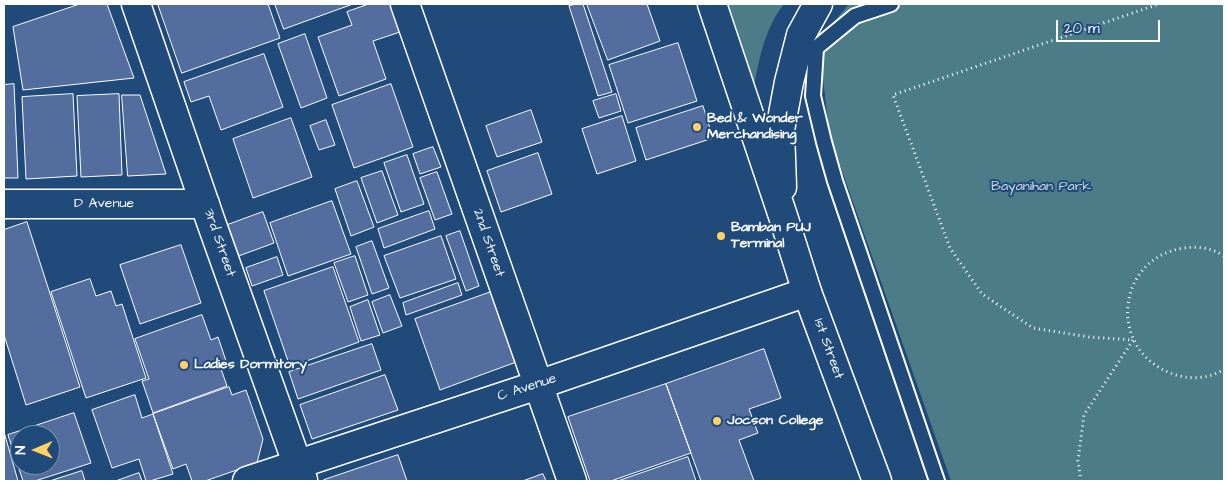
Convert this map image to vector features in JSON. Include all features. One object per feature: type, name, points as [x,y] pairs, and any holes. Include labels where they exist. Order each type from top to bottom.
[{"type":"street","name":"3rd Street","points":[[136,4],[301,472]]},
{"type":"street","name":"2nd Street","points":[[405,4],[572,481]]},
{"type":"street","name":"1st Street","points":[[712,4],[807,292],[876,481]]},
{"type":"street","name":"1st Street","points":[[783,216],[780,130],[801,35],[818,4]]},
{"type":"street","name":"D Avenue","points":[[4,204],[205,204]]},
{"type":"street","name":"C Avenue","points":[[247,481],[301,472],[538,384],[807,292]]},
{"type":"lane","points":[[892,4],[855,16],[816,48],[813,96],[835,181],[937,481]]},
{"type":"path","points":[[1133,340],[1089,337],[1034,328],[982,294],[950,248],[893,95],[1159,4]]},
{"type":"path","points":[[1224,256],[1216,251],[1195,246],[1173,250],[1153,260],[1138,276],[1129,296],[1127,318],[1133,340],[1144,357],[1161,370],[1181,377],[1202,378],[1224,370]]},
{"type":"path","points":[[1081,481],[1078,461],[1084,415],[1133,340]]},
{"type":"green space","points":[[719,4],[784,4],[766,36],[752,95]]},
{"type":"green space","name":"Bayanihan Park","points":[[849,4],[1224,4],[1224,481],[951,481],[829,131],[821,61],[829,28]]},
{"type":"building","points":[[80,4],[107,4],[134,78],[23,90],[13,27]]},
{"type":"building","points":[[158,4],[268,4],[280,38],[182,73]]},
{"type":"building","points":[[275,4],[353,4],[284,29]]},
{"type":"building","points":[[369,4],[390,4],[400,32],[373,41],[386,79],[339,96],[318,37],[352,25],[347,12]]},
{"type":"building","points":[[583,4],[612,92],[598,96],[569,6]]},
{"type":"building","points":[[587,4],[647,4],[660,41],[608,60]]},
{"type":"building","points":[[305,34],[327,98],[301,108],[278,44]]},
{"type":"building","points":[[678,43],[697,101],[628,123],[609,65]]},
{"type":"building","points":[[264,54],[283,107],[221,130],[209,96],[191,102],[184,82]]},
{"type":"building","points":[[14,84],[18,178],[4,178],[4,85]]},
{"type":"building","points":[[391,84],[413,147],[354,168],[332,105]]},
{"type":"building","points":[[73,94],[77,176],[26,179],[22,97]]},
{"type":"building","points":[[119,94],[122,175],[81,177],[77,96]]},
{"type":"building","points":[[616,94],[621,111],[599,118],[593,101]]},
{"type":"building","points":[[122,95],[140,95],[166,174],[128,176]]},
{"type":"building","points":[[703,106],[713,138],[646,160],[636,128]]},
{"type":"building","points":[[531,110],[542,142],[497,157],[486,126]]},
{"type":"building","points":[[622,116],[636,161],[597,174],[582,129]]},
{"type":"building","points":[[291,118],[312,177],[253,198],[233,139]]},
{"type":"building","points":[[326,120],[335,145],[319,150],[310,126]]},
{"type":"building","points":[[433,147],[441,167],[420,174],[413,154]]},
{"type":"building","points":[[538,153],[552,194],[501,212],[487,171]]},
{"type":"building","points":[[407,155],[424,204],[401,212],[384,163]]},
{"type":"building","points":[[382,171],[398,215],[377,223],[361,178]]},
{"type":"building","points":[[437,172],[452,214],[435,220],[420,178]]},
{"type":"building","points":[[357,181],[374,227],[351,236],[335,189]]},
{"type":"building","points":[[332,201],[351,254],[288,276],[270,223]]},
{"type":"building","points":[[429,211],[435,229],[384,248],[378,229]]},
{"type":"building","points":[[263,212],[274,243],[233,258],[222,227]]},
{"type":"building","points":[[27,222],[80,387],[26,405],[4,335],[4,230]]},
{"type":"building","points":[[460,231],[479,286],[466,291],[446,236]]},
{"type":"building","points":[[441,236],[456,279],[400,298],[384,256]]},
{"type":"building","points":[[372,241],[389,288],[372,294],[356,247]]},
{"type":"building","points":[[181,245],[201,303],[140,324],[120,265]]},
{"type":"building","points":[[355,256],[368,295],[348,302],[334,263]]},
{"type":"building","points":[[277,257],[283,275],[252,286],[246,268]]},
{"type":"building","points":[[333,267],[359,342],[290,367],[264,291]]},
{"type":"building","points":[[90,279],[96,296],[111,291],[116,306],[122,304],[146,378],[86,398],[51,292]]},
{"type":"building","points":[[458,283],[462,295],[406,315],[403,303]]},
{"type":"building","points":[[494,291],[519,361],[440,390],[415,319]]},
{"type":"building","points":[[390,295],[402,326],[383,333],[372,302]]},
{"type":"building","points":[[368,300],[380,335],[361,341],[350,307]]},
{"type":"building","name":"Ladies Dormitory","points":[[202,315],[211,340],[218,337],[227,364],[220,366],[227,386],[153,413],[142,381],[149,379],[135,339]]},
{"type":"building","points":[[372,344],[381,370],[298,399],[289,372]]},
{"type":"building","name":"Jocson College","points":[[764,349],[781,398],[749,409],[758,433],[739,440],[754,481],[701,481],[666,384]]},
{"type":"building","points":[[385,375],[398,410],[312,439],[300,405]]},
{"type":"building","points":[[666,384],[691,453],[611,481],[590,481],[568,417]]},
{"type":"building","points":[[229,387],[232,395],[246,390],[263,439],[257,463],[205,481],[192,481],[186,464],[173,469],[153,414]]},
{"type":"building","points":[[135,395],[142,418],[153,414],[173,474],[146,481],[139,459],[112,468],[92,410]]},
{"type":"building","points":[[74,413],[91,463],[60,473],[60,425],[38,425]]},
{"type":"building","points":[[4,432],[10,453],[10,475],[16,475],[18,481],[4,481]]},
{"type":"building","points":[[398,455],[407,481],[324,480]]},
{"type":"building","points":[[688,457],[696,481],[618,481]]},
{"type":"building","points":[[82,471],[85,481],[50,481]]},
{"type":"building","points":[[139,473],[142,481],[116,481]]},
{"type":"building","points":[[543,474],[546,481],[523,481]]},
{"type":"building","points":[[21,475],[54,475],[35,481],[23,481]]},
{"type":"place","name":"Bed & Wonder Merchandising","points":[[697,127]]},
{"type":"place","name":"Bamban PUJ Terminal","points":[[721,236]]},
{"type":"place","name":"Ladies Dormitory","points":[[184,365]]},
{"type":"place","name":"Jocson College","points":[[717,421]]}]
